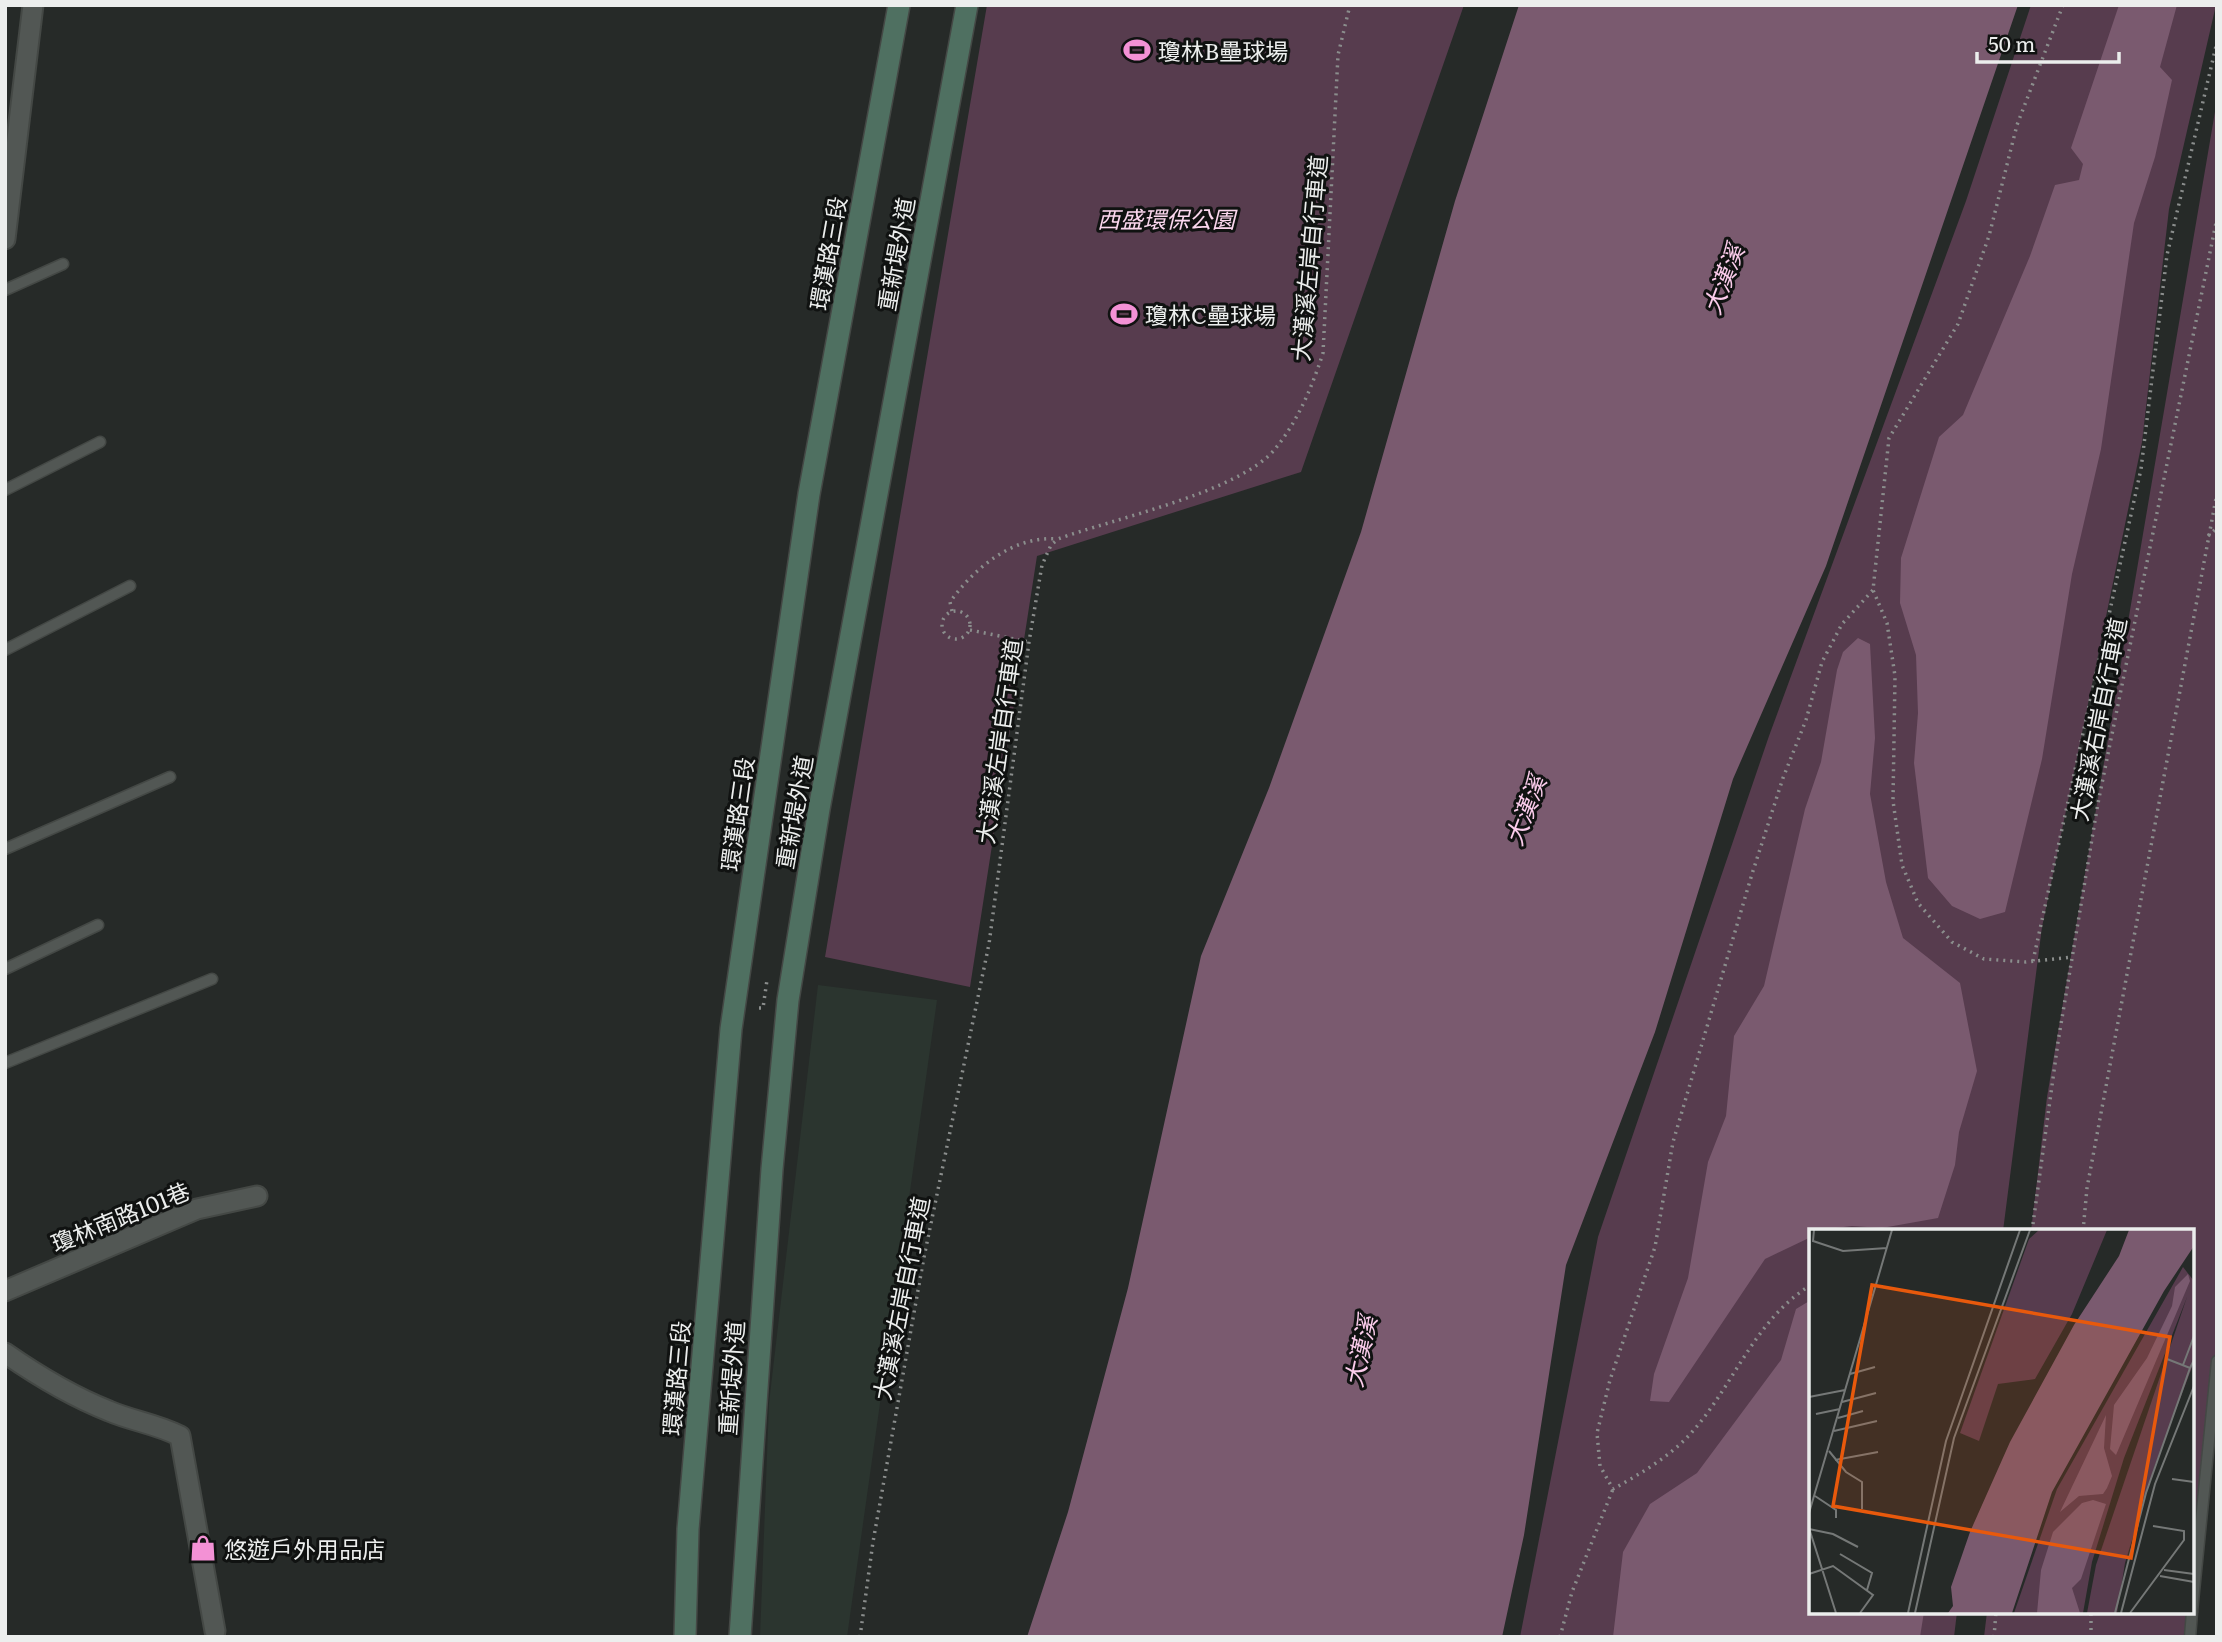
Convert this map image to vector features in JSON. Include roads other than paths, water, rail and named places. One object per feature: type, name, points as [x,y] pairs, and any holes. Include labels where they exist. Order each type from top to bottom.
[{"type":"street","points":[[5,239],[33,5]]},
{"type":"street","name":"環漢路三段","points":[[685,1637],[688,1529],[732,1029],[809,495],[899,5]]},
{"type":"street","name":"重新堤外道","points":[[740,1637],[768,1221],[789,1000],[819,809],[967,5]]},
{"type":"street","name":"瓊林南路101巷","points":[[5,1291],[197,1209],[257,1196]]},
{"type":"street","points":[[5,1353],[52,1386],[111,1412],[160,1425],[180,1436],[215,1631]]},
{"type":"lane","points":[[5,290],[63,264]]},
{"type":"lane","points":[[5,490],[100,442]]},
{"type":"lane","points":[[5,650],[130,586]]},
{"type":"lane","points":[[5,849],[170,777]]},
{"type":"lane","points":[[5,969],[98,925]]},
{"type":"lane","points":[[5,1063],[212,979]]},
{"type":"lane","points":[[2194,1592],[2217,1361]]},
{"type":"lane","points":[[2190,1637],[2192,1614]]},
{"type":"water","name":"大漢溪","points":[[1519,5],[2018,5],[1826,566],[1733,779],[1655,1032],[1566,1265],[1524,1535],[1502,1637],[1027,1637],[1068,1512],[1128,1288],[1201,956],[1269,788],[1361,532],[1455,201]]},
{"type":"water","points":[[2119,5],[2177,5],[2160,67],[2172,80],[2155,157],[2134,223],[2101,449],[2072,574],[2042,759],[2005,912],[1980,919],[1952,906],[1928,878],[1914,763],[1918,713],[1916,655],[1900,603],[1901,558],[1939,437],[1963,415],[2030,256],[2055,185],[2079,180],[2083,164],[2071,148]]},
{"type":"water","points":[[1858,638],[1870,644],[1875,738],[1870,794],[1886,882],[1903,938],[1960,983],[1977,1071],[1959,1132],[1955,1165],[1938,1218],[1882,1228],[1852,1226],[1809,1229],[1809,1238],[1765,1259],[1669,1402],[1650,1401],[1654,1374],[1688,1278],[1708,1162],[1726,1116],[1734,1036],[1764,986],[1805,809],[1821,762],[1837,670],[1843,652]]},
{"type":"water","points":[[1809,1301],[1809,1614],[1924,1614],[1920,1637],[1613,1637],[1623,1552],[1650,1504],[1697,1473],[1781,1360],[1796,1309]]},
{"type":"place","name":"瓊林B壘球場","points":[[1137,50]]},
{"type":"place","name":"瓊林C壘球場","points":[[1124,314]]},
{"type":"place","name":"悠遊戶外用品店","points":[[203,1548]]},
{"type":"park label","name":"西盛環保公園","points":[[1166,218]]}]
